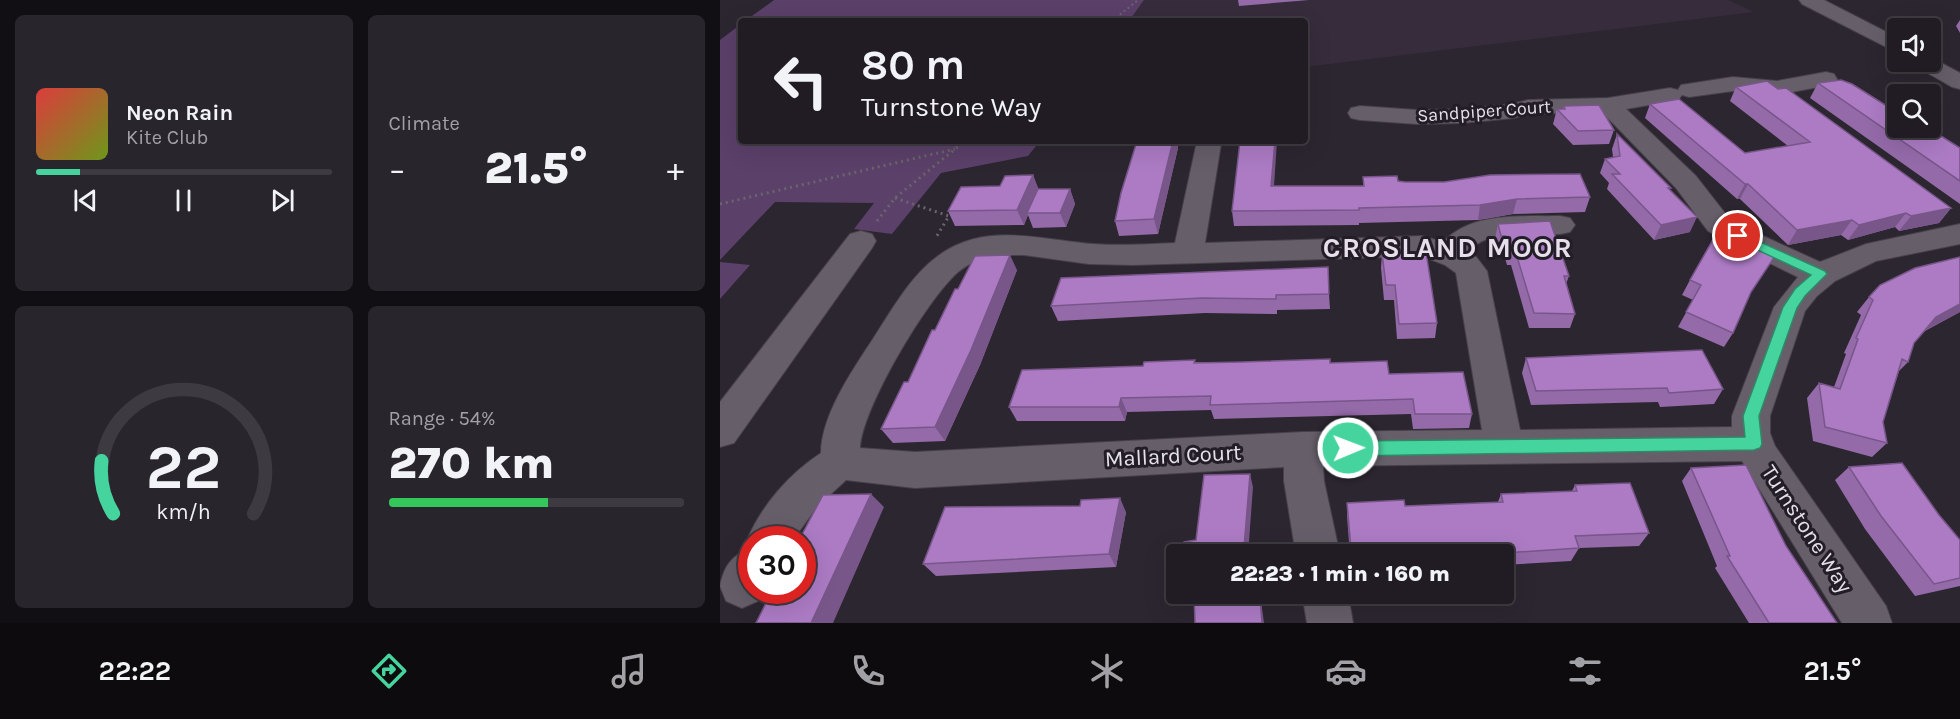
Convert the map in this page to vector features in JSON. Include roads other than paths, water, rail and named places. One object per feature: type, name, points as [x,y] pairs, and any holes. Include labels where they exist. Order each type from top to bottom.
[{"type":"street","points":[[1809,0],[1887,41]]},
{"type":"street","points":[[1941,59],[1960,55]]},
{"type":"street","points":[[1941,70],[1960,82]]},
{"type":"street","name":"Sandpiper Court","points":[[1360,113],[1417,117],[1462,116],[1514,111],[1528,107],[1608,105],[1733,84],[1777,88],[1826,79]]},
{"type":"street","points":[[1777,88],[1806,109]]},
{"type":"street","points":[[1608,105],[1686,182],[1718,224],[1738,236],[1820,274]]},
{"type":"street","points":[[1189,251],[1208,144]]},
{"type":"street","name":"Turnstone Way","points":[[1869,623],[1764,464],[1754,444],[1751,416],[1790,307],[1800,292],[1820,274],[1858,256],[1957,223]]},
{"type":"street","points":[[1449,254],[1463,238],[1490,227],[1560,225]]},
{"type":"street","points":[[720,431],[861,241]]},
{"type":"street","points":[[777,526],[788,508],[818,476],[843,460],[839,450],[842,431],[875,364],[911,309],[943,268],[964,254],[982,248],[1012,244],[1045,245],[1085,254],[1133,255],[1189,251],[1422,246],[1449,254],[1465,263],[1471,271],[1504,445]]},
{"type":"street","name":"Mallard Court","points":[[843,460],[852,465],[915,470],[1303,449],[1754,444]]},
{"type":"street","points":[[1303,449],[1304,481],[1316,544]]},
{"type":"street","points":[[1327,604],[1330,623]]},
{"type":"district","name":"CROSLAND MOOR","points":[[1448,247]]}]
